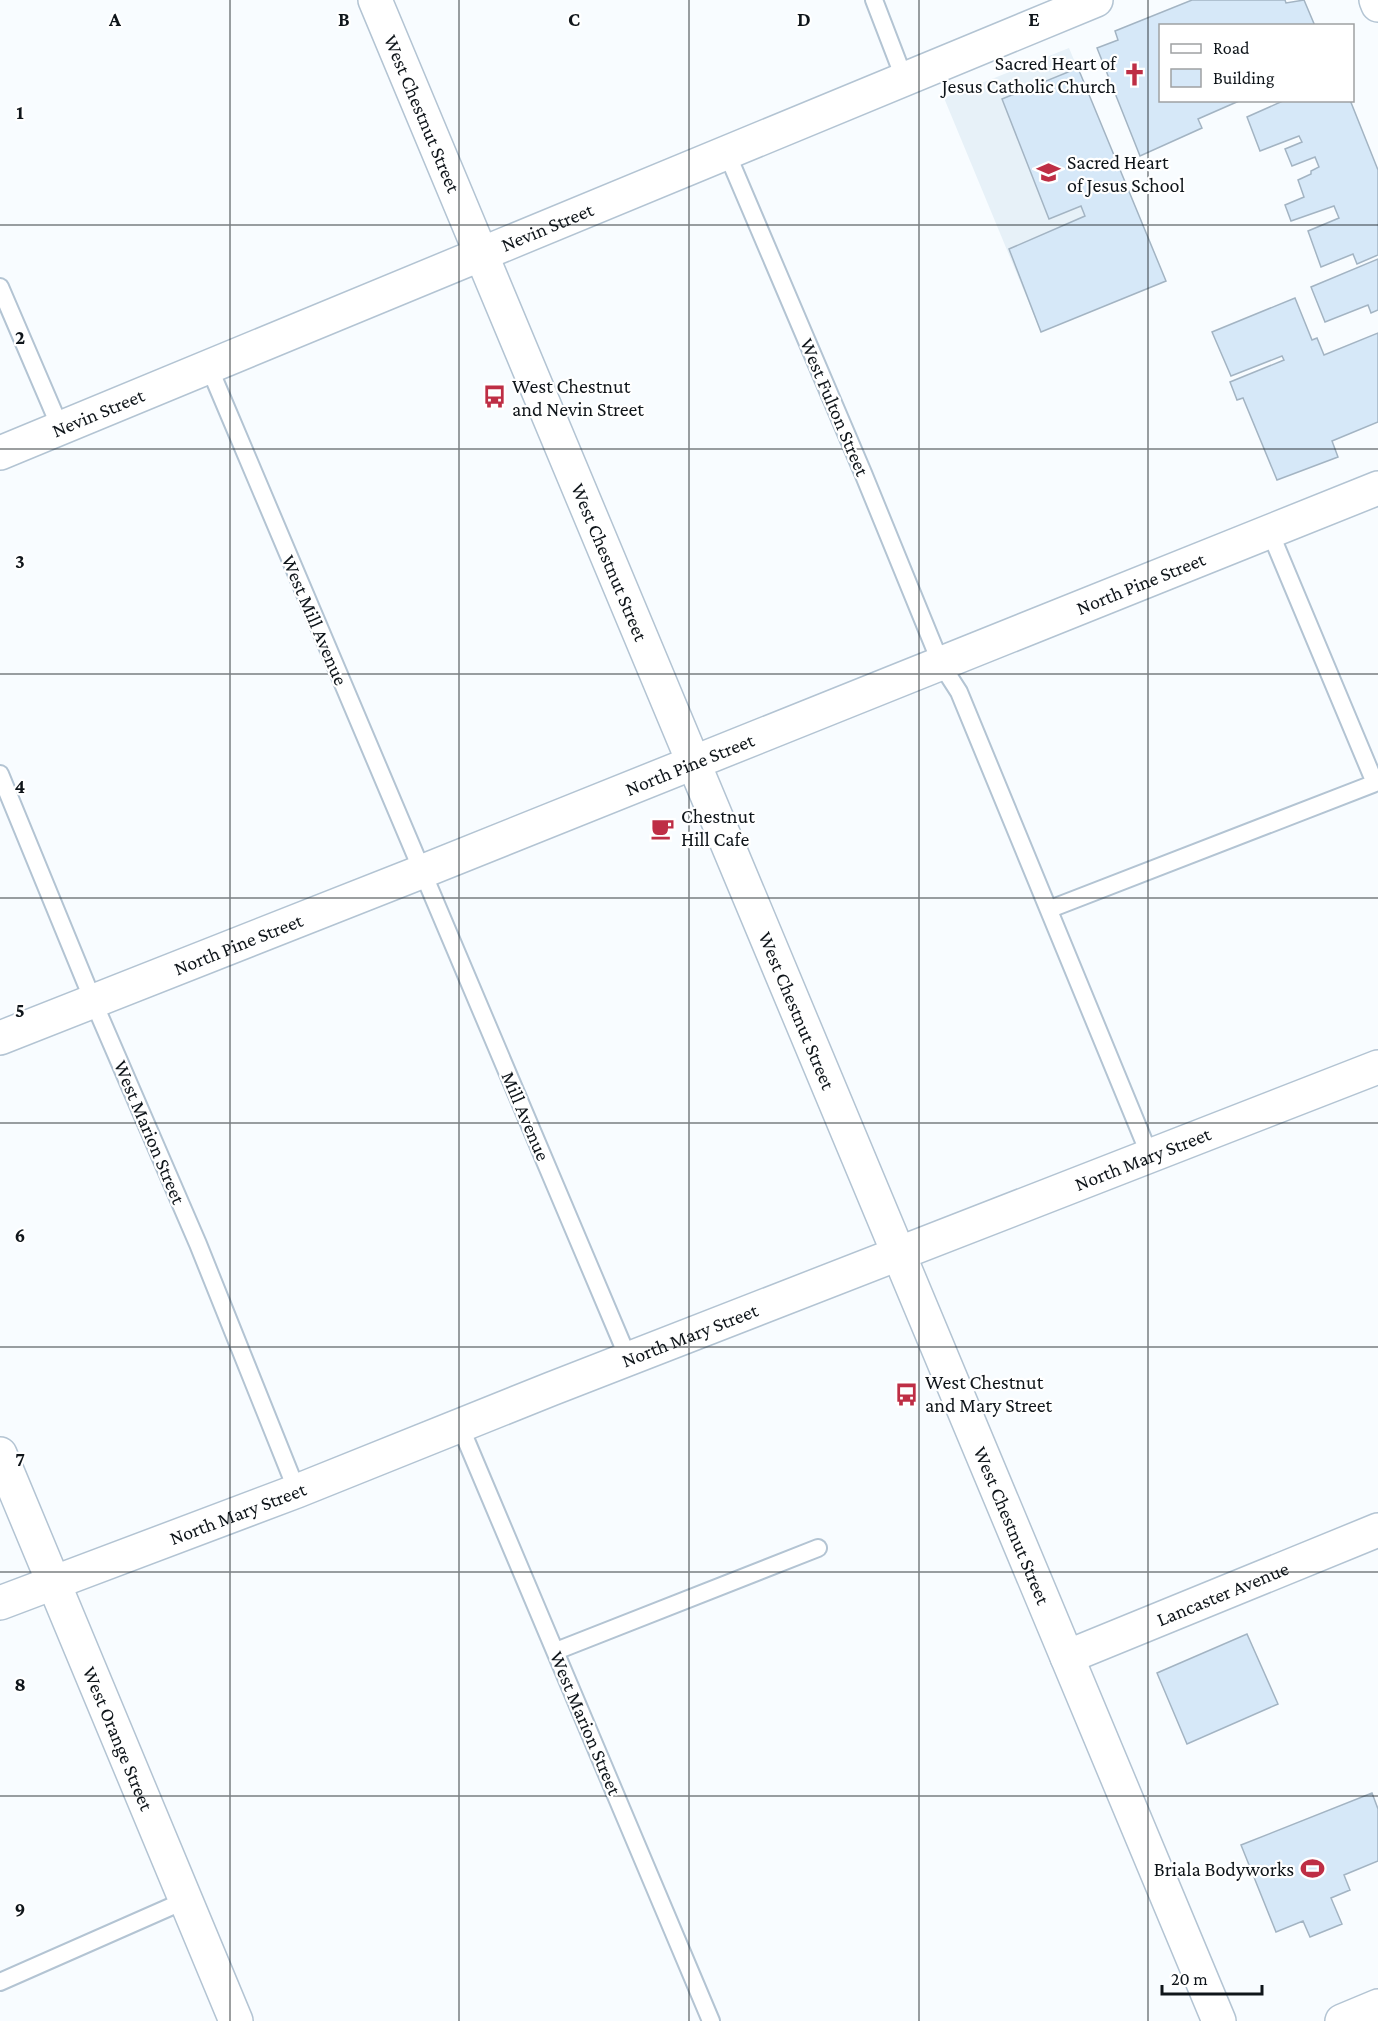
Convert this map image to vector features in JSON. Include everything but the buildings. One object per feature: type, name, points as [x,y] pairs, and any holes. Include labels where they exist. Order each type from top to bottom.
[{"type":"street","name":"West Chestnut Street","points":[[375,0],[1219,2021]]},
{"type":"street","name":"Nevin Street","points":[[0,453],[1096,0]]},
{"type":"street","points":[[1376,0],[1378,5]]},
{"type":"street","name":"North Pine Street","points":[[0,1038],[94,1003],[1378,488]]},
{"type":"street","name":"North Mary Street","points":[[0,1603],[297,1491],[1378,1067]]},
{"type":"street","name":"West Orange Street","points":[[0,1454],[236,2021]]},
{"type":"street","name":"Lancaster Avenue","points":[[1067,1657],[1378,1530]]},
{"type":"street","points":[[1342,2021],[1378,2007]]},
{"type":"lane","points":[[874,0],[904,78]]},
{"type":"lane","name":"West Fulton Street","points":[[726,151],[863,473],[940,664],[959,692],[1150,1156]]},
{"type":"lane","points":[[0,286],[60,427]]},
{"type":"lane","name":"West Mill Avenue","points":[[208,367],[421,872]]},
{"type":"lane","points":[[1050,909],[1376,782],[1270,532]]},
{"type":"lane","name":"West Marion Street","points":[[0,774],[94,1003],[198,1244],[297,1491]]},
{"type":"lane","name":"Mill Avenue","points":[[421,872],[629,1360]]},
{"type":"lane","name":"West Marion Street","points":[[460,1426],[711,2021]]},
{"type":"lane","points":[[556,1652],[818,1548]]},
{"type":"lane","points":[[0,1982],[186,1900]]},
{"type":"shaded area","name":"Sacred Heart of Jesus School","points":[[1069,48],[1166,281],[1041,332],[944,98]]},
{"type":"place","name":"Sacred Heart of Jesus Catholic Church","points":[[1134,74]]},
{"type":"place","name":"Sacred Heart of Jesus School","points":[[1049,173]]},
{"type":"place","name":"West Chestnut and Nevin Street","points":[[494,397]]},
{"type":"place","name":"Chestnut Hill Cafe","points":[[663,828]]},
{"type":"place","name":"West Chestnut and Mary Street","points":[[907,1394]]},
{"type":"place","name":"Briala Bodyworks","points":[[1312,1869]]}]
